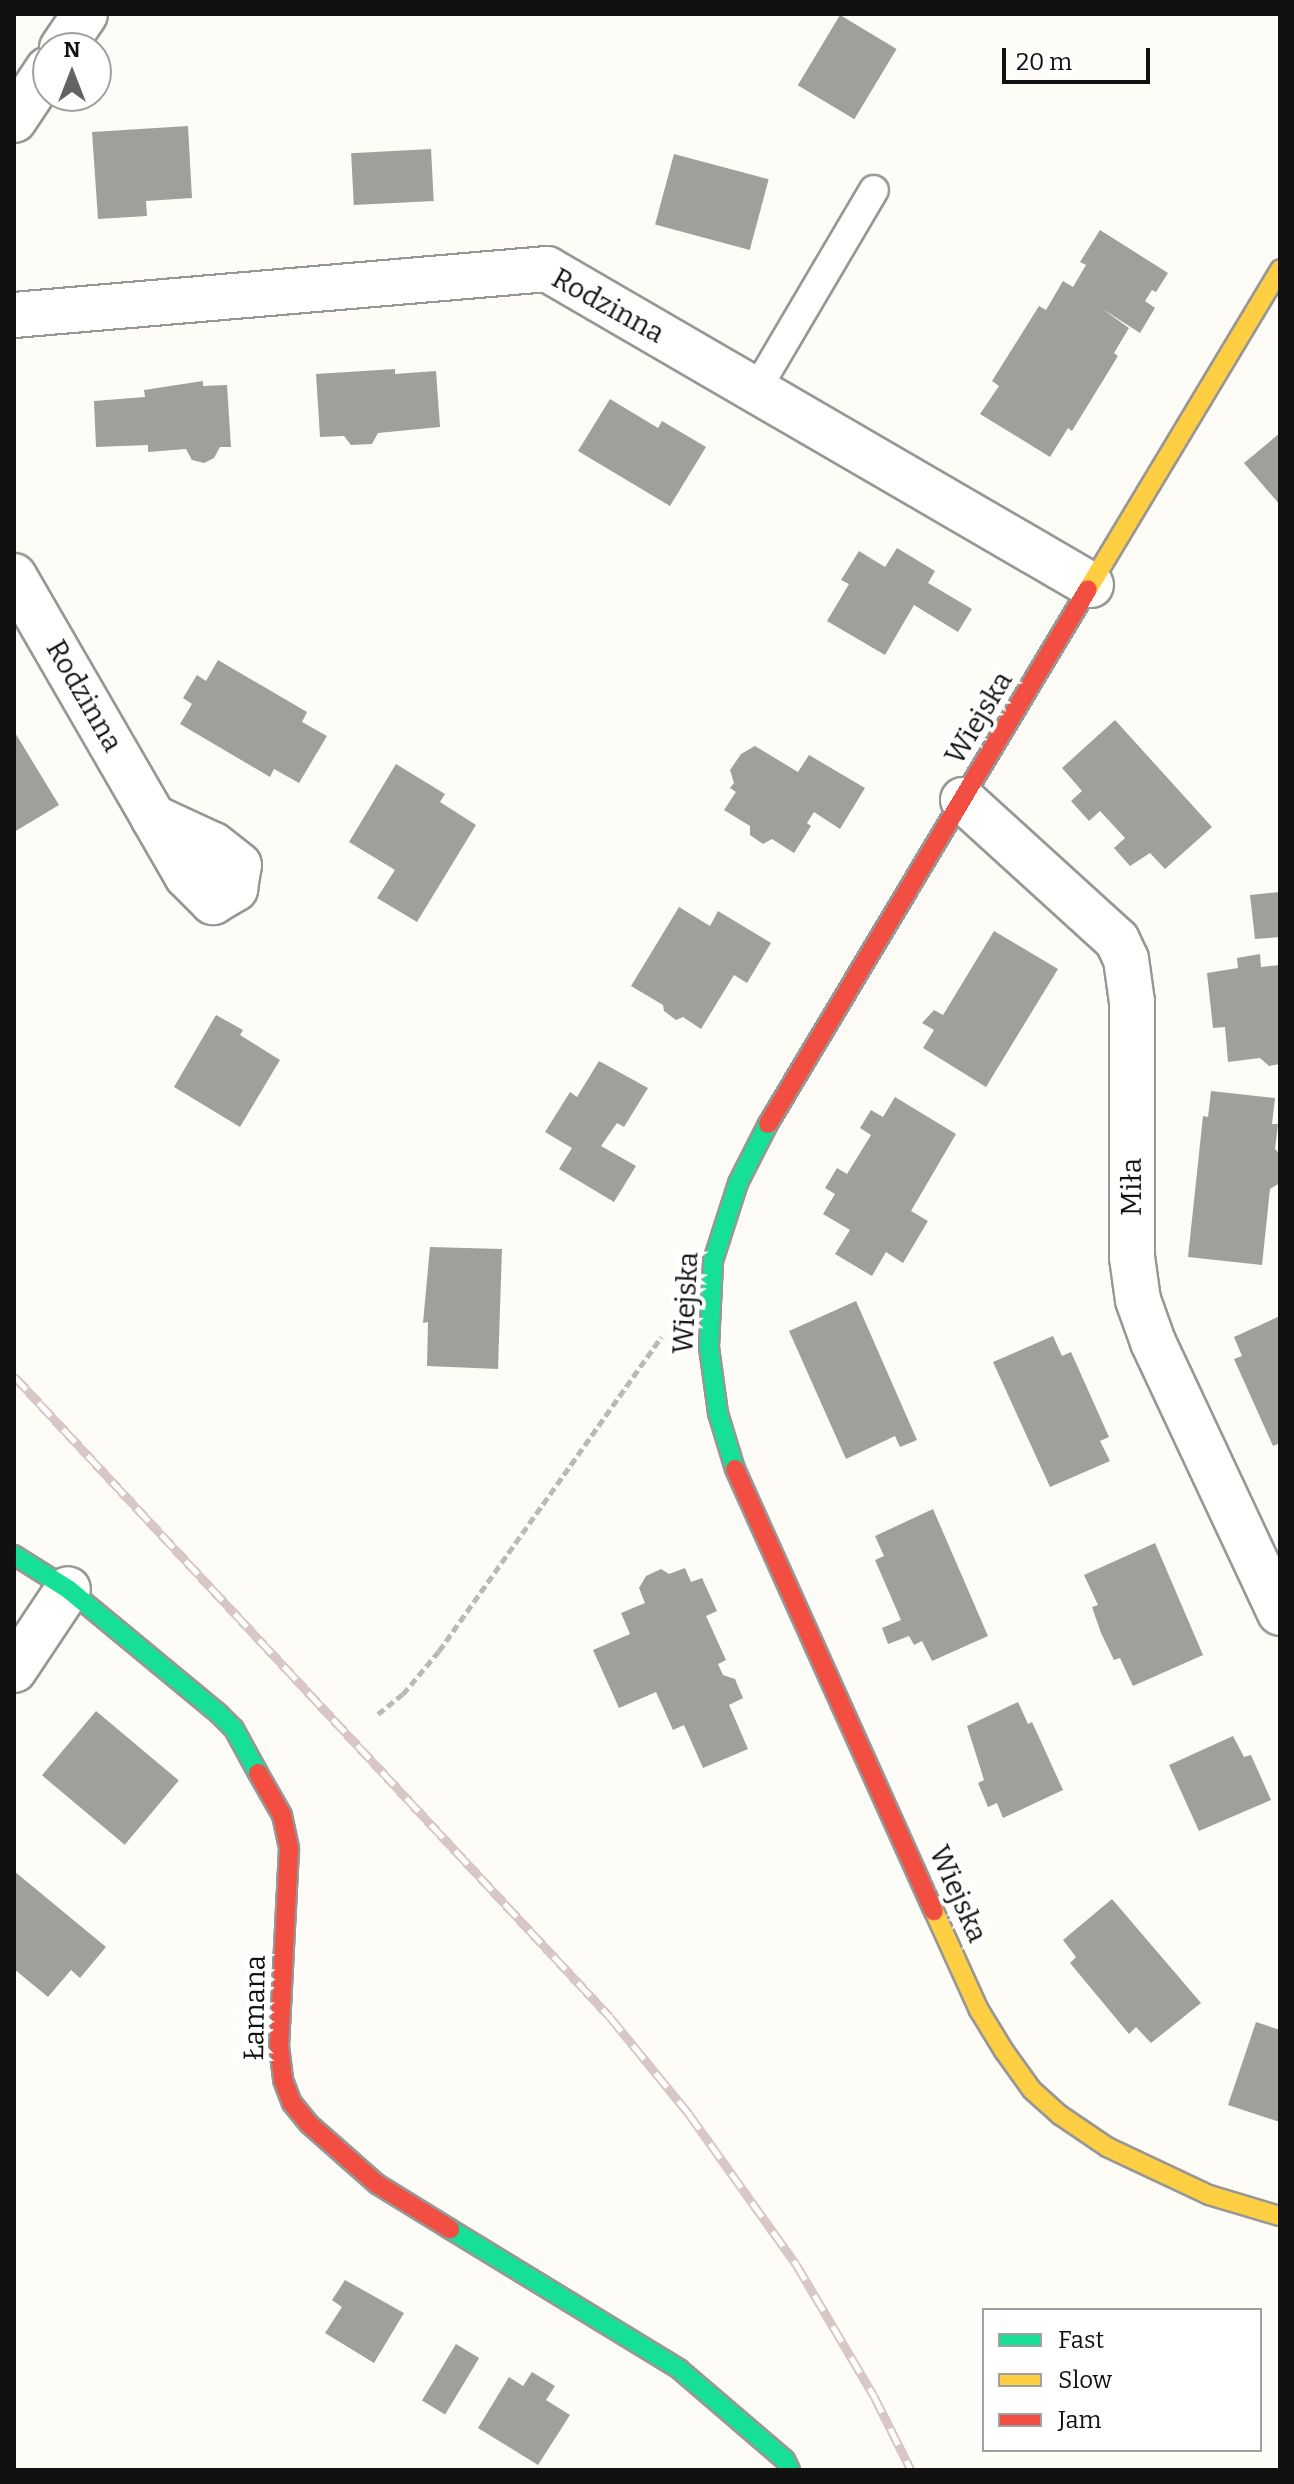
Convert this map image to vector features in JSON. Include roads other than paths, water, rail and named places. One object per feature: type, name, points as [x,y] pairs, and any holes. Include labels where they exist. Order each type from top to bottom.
[{"type":"street","points":[[73,32],[85,14]]},
{"type":"street","points":[[14,120],[32,93]]},
{"type":"street","name":"Rodzinna","points":[[14,315],[547,269],[1091,585]]},
{"type":"street","name":"Wiejska","points":[[1279,273],[758,1141],[719,1235],[709,1305],[712,1383],[741,1488],[979,2010],[995,2037],[1032,2090],[1060,2115],[1107,2147],[1209,2195],[1280,2216]]},
{"type":"street","name":"Rodzinna","points":[[14,576],[153,817]]},
{"type":"street","name":"Miła","points":[[963,800],[1117,940],[1126,959],[1132,1002],[1132,1257],[1138,1300],[1153,1342],[1280,1613]]},
{"type":"street","name":"Łamana","points":[[14,1555],[68,1589],[234,1729],[282,1815],[289,1849],[289,1892],[279,2046],[283,2080],[292,2103],[309,2124],[377,2184],[679,2369],[785,2460],[790,2470]]},
{"type":"street","points":[[14,1670],[68,1589]]},
{"type":"lane","points":[[756,390],[874,190]]},
{"type":"railway","points":[[14,1376],[610,2017],[689,2114],[796,2264],[874,2396],[911,2470]]}]
